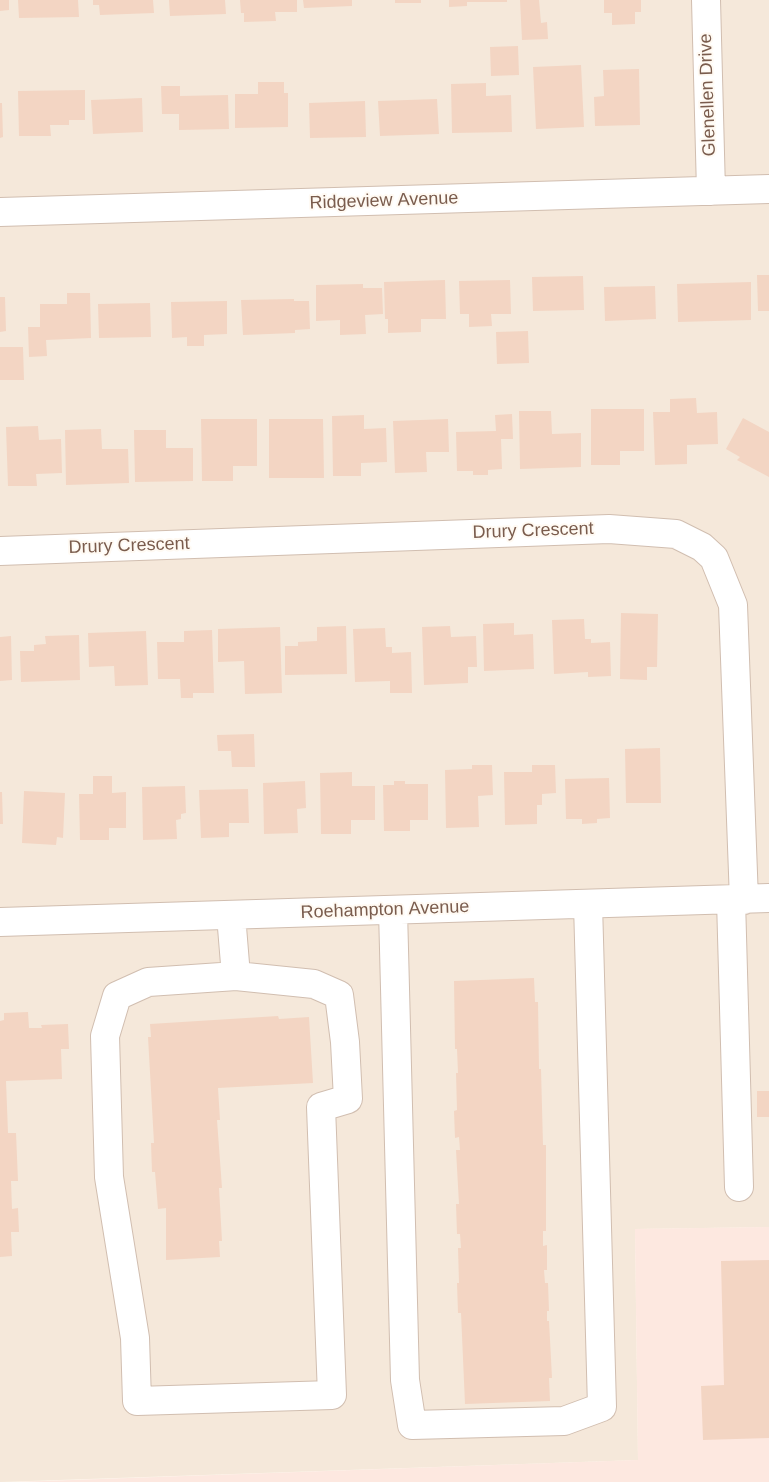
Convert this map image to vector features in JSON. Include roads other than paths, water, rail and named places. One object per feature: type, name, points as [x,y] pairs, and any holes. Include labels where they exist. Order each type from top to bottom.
[{"type":"street","name":"Glenellen Drive","points":[[706,0],[711,191]]},
{"type":"street","name":"Ridgeview Avenue","points":[[0,212],[769,189]]},
{"type":"street","name":"Drury Crescent","points":[[0,550],[609,529],[676,534],[702,547],[714,558],[733,605],[748,899],[739,1187]]},
{"type":"street","name":"Roehampton Avenue","points":[[0,922],[748,899]]},
{"type":"street","points":[[393,910],[405,1380],[412,1425],[564,1421],[602,1407],[588,904]]},
{"type":"street","points":[[231,915],[236,976]]},
{"type":"street","points":[[236,976],[314,984],[339,995],[345,1042],[348,1099],[321,1106],[332,1395],[137,1401],[136,1338],[109,1177],[105,1036],[116,996],[148,982],[236,976]]}]
